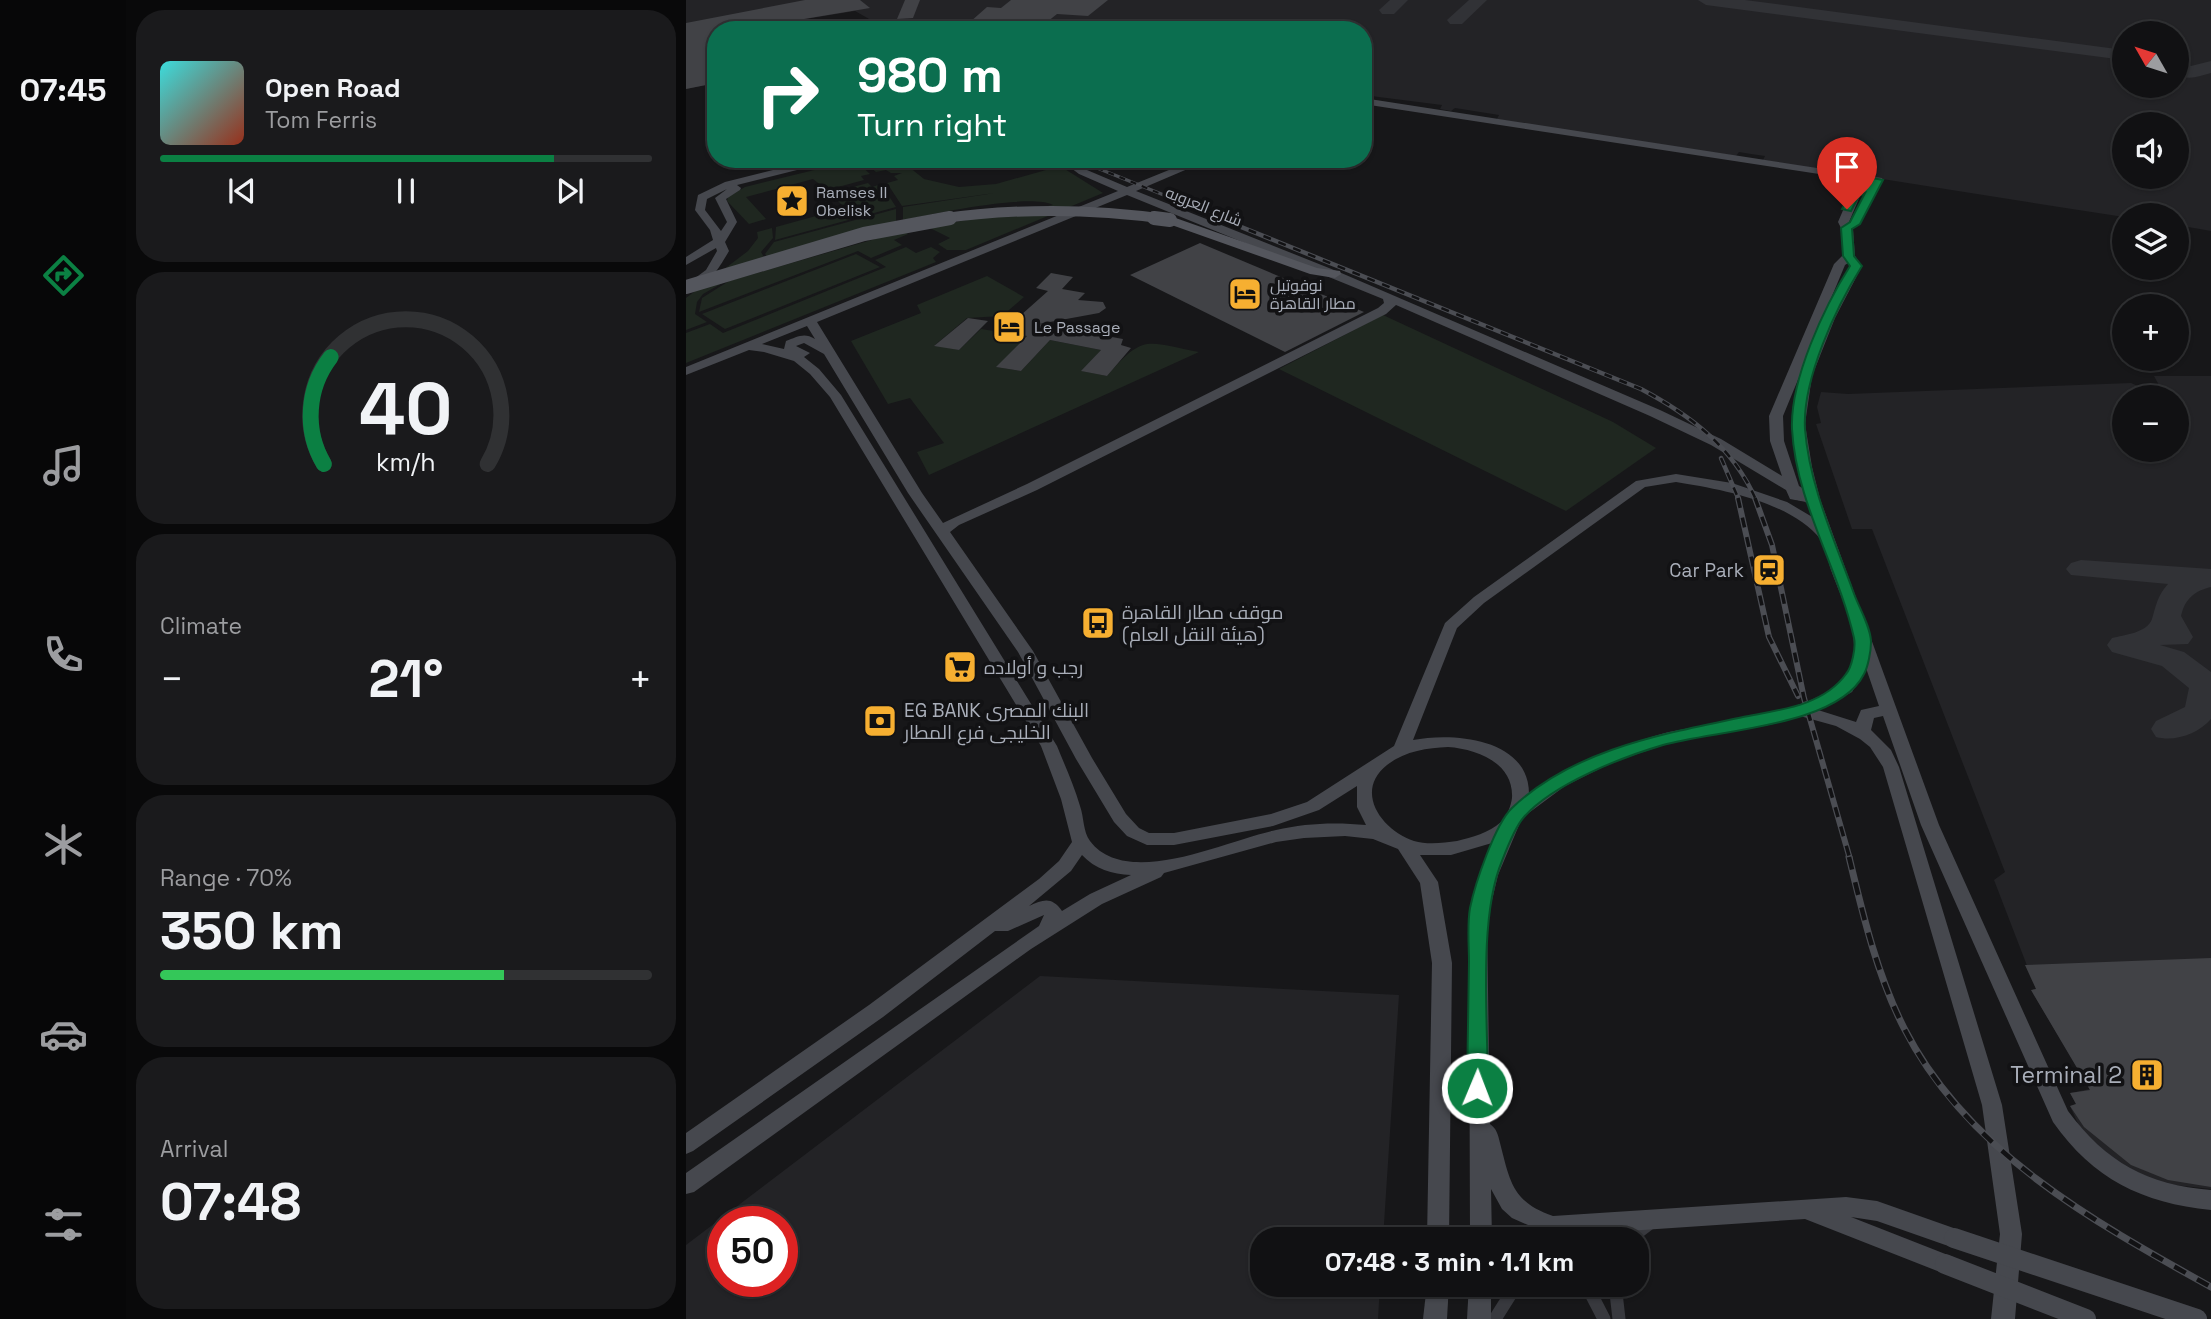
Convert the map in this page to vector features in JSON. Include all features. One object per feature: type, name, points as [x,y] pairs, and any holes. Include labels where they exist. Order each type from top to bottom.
[{"type":"main road","points":[[1372,105],[1662,148],[1869,185]]},
{"type":"main road","points":[[1662,148],[1869,185]]},
{"type":"main road","points":[[686,286],[710,272],[723,251],[721,240],[700,210],[702,197],[729,184],[787,168]]},
{"type":"main road","points":[[686,262],[721,240],[732,227],[730,216],[720,198],[728,191],[816,168]]},
{"type":"main road","name":"شارع العروبه","points":[[1077,168],[1126,191],[1335,274],[1685,427],[1812,499]]},
{"type":"main road","points":[[686,371],[1184,168]]},
{"type":"main road","points":[[1869,185],[1854,224],[1847,228],[1849,256],[1856,266],[1841,290],[1801,397],[1799,429],[1812,499],[1930,825],[1967,912],[2068,1129],[2104,1165],[2135,1183],[2169,1195],[2211,1200]]},
{"type":"main road","points":[[686,286],[881,229],[960,214],[1070,208],[1115,211],[1170,220],[1315,271],[1335,274]]},
{"type":"main road","points":[[1789,509],[1795,499],[1795,490],[1777,441],[1776,416],[1840,264],[1849,256]]},
{"type":"main road","points":[[942,531],[954,522],[1032,487],[1382,311],[1390,304],[1390,298]]},
{"type":"main road","points":[[810,320],[915,493],[1025,651],[1120,818],[1140,836],[1174,839],[1273,820],[1313,806],[1401,749],[1433,740],[1468,743],[1497,755],[1509,765],[1521,788],[1512,820],[1486,879],[1478,921],[1481,1227]]},
{"type":"main road","points":[[829,352],[805,338],[790,344],[790,348],[808,356],[835,395],[931,557],[1049,747],[1066,789],[1081,843],[1100,863],[1112,868],[1126,870],[1170,865],[1272,837],[1311,831],[1352,829],[1431,850],[1460,849],[1479,844],[1559,782],[1620,753],[1676,736],[1801,711],[1838,694],[1852,681],[1862,657],[1863,641]]},
{"type":"main road","points":[[747,346],[785,352],[813,366]]},
{"type":"main road","points":[[1401,749],[1450,626],[1479,600],[1631,490],[1664,478],[1693,479],[1754,494],[1789,509],[1811,523],[1828,540]]},
{"type":"main road","points":[[931,557],[945,557],[956,551]]},
{"type":"main road","points":[[944,578],[956,572],[970,570]]},
{"type":"main road","points":[[1862,731],[1867,714],[1888,710]]},
{"type":"main road","points":[[1801,711],[1862,731],[1881,746],[1891,767],[1992,1105],[2011,1234],[2003,1319]]},
{"type":"main road","points":[[1377,765],[1368,778],[1364,793],[1366,808],[1374,822],[1395,839],[1429,882],[1439,935],[1438,1227]]},
{"type":"main road","points":[[686,1145],[981,933],[1056,875],[1081,843]]},
{"type":"main road","points":[[686,1185],[1047,928],[1096,899],[1170,865]]},
{"type":"main road","points":[[981,933],[1046,906],[1054,913],[1047,928]]},
{"type":"main road","points":[[1478,1115],[1487,1135],[1499,1188],[1523,1215],[1553,1226],[1862,1208],[2197,1319]]},
{"type":"main road","points":[[1809,1211],[2086,1319]]},
{"type":"main road","points":[[1435,1319],[1437,1297]]},
{"type":"main road","points":[[1479,1319],[1480,1297]]},
{"type":"street","points":[[1644,1227],[1652,1221]]},
{"type":"street","points":[[1495,1319],[1509,1297]]},
{"type":"street","points":[[1593,1297],[1604,1319]]},
{"type":"street","points":[[1616,1297],[1619,1319]]},
{"type":"shaded area","points":[[686,0],[2211,0],[2211,231],[2189,227],[2189,203],[2112,203],[2112,215],[1763,160],[1765,156],[1739,152],[1736,156],[1502,120],[1497,119],[1499,115],[1455,108],[1451,111],[1440,109],[1442,105],[1372,96],[1372,21],[873,21],[855,11],[793,21],[707,21],[707,85],[686,89]]},
{"type":"shaded area","points":[[823,168],[863,168],[870,174],[861,176],[864,180],[827,190],[813,179],[746,197],[766,219],[749,224],[727,201],[728,197],[745,187]]},
{"type":"shaded area","points":[[871,168],[910,168],[924,179],[959,187],[996,184],[1053,168],[1063,168],[1103,193],[966,250],[947,250],[938,244],[950,238],[928,227],[914,232],[910,230],[1053,205],[1024,201],[1003,203],[903,220],[903,207],[995,193],[902,206],[887,183],[898,180],[894,176],[902,173],[886,170],[876,172]]},
{"type":"shaded area","points":[[868,183],[872,187],[881,184],[896,207],[775,240],[776,227],[845,208],[830,193]]},
{"type":"shaded area","points":[[896,209],[896,222],[768,258],[765,254],[774,242]]},
{"type":"shaded area","points":[[772,228],[773,238],[761,252],[765,259],[703,294],[697,302],[695,314],[707,322],[686,330],[686,298],[748,251],[758,238],[757,232]]},
{"type":"shaded area","points":[[903,231],[908,234],[894,240],[902,245],[871,258],[858,251],[699,312],[702,298],[729,281]]},
{"type":"shaded area","points":[[906,247],[916,253],[931,247],[940,252],[933,258],[936,262],[686,363],[686,333],[710,324],[723,333],[886,267],[875,260]]},
{"type":"shaded area","points":[[856,254],[880,267],[725,329],[702,314]]},
{"type":"shaded area","points":[[987,276],[1024,297],[1002,316],[967,318],[935,345],[959,350],[981,329],[1027,336],[997,367],[1021,371],[1050,340],[1101,350],[1082,371],[1107,376],[1130,353],[1147,344],[1199,352],[929,475],[917,452],[944,443],[910,398],[888,404],[851,341],[921,313],[917,305]]},
{"type":"shaded area","points":[[1383,315],[1613,422],[1656,448],[1566,511],[1279,369]]},
{"type":"shaded area","points":[[2154,376],[2211,376],[2211,1189],[2165,1184],[2137,1174],[2115,1162],[2079,1126],[2070,1106],[2076,1104],[2070,1093],[2090,1089],[2031,990],[2036,989],[1994,880],[2005,872],[1872,529],[1852,529],[1816,424],[1821,423],[1817,407],[1821,392],[1848,394],[2131,383],[2136,385],[2112,385],[2112,462],[2189,462],[2189,385],[2159,385]]},
{"type":"shaded area","points":[[1040,976],[1399,995],[1384,1227],[1250,1227],[1250,1297],[1379,1297],[1378,1319],[686,1319],[686,1245],[707,1229],[707,1297],[798,1297],[798,1206],[737,1206]]},
{"type":"building","points":[[805,0],[860,0],[870,8],[792,21],[707,21],[707,85],[686,89],[686,23]]},
{"type":"building","points":[[905,0],[920,0],[913,18],[897,19]]},
{"type":"building","points":[[1011,0],[1108,0],[1088,16],[1057,14],[1048,21],[971,21],[987,7],[1001,8]]},
{"type":"building","name":"نوفوتيل مطار القاهرة","points":[[1200,243],[1364,312],[1285,352],[1130,275]]},
{"type":"building","name":"Le Passage","points":[[1051,273],[1073,277],[1062,289],[1085,293],[1078,300],[1103,302],[1106,308],[1099,313],[1039,324],[1123,339],[1121,345],[1131,348],[1107,376],[1081,371],[1101,350],[1050,340],[1021,371],[996,367],[1027,336],[1002,332],[1048,291],[1036,288]]},
{"type":"building","points":[[968,318],[988,321],[959,350],[934,346]]},
{"type":"building","name":"Terminal 2","points":[[2211,958],[2211,1187],[2168,1180],[2131,1165],[2084,1127],[2070,1106],[2076,1104],[2070,1093],[2090,1090],[2031,990],[2036,989],[2025,965]]},
{"type":"taxiway","points":[[1388,10],[1400,0]]},
{"type":"taxiway","points":[[1456,20],[1479,0]]},
{"type":"taxiway","points":[[1706,0],[2112,53]]},
{"type":"taxiway","points":[[2189,73],[2211,67]]},
{"type":"taxiway","points":[[2081,569],[2201,576]]},
{"type":"taxiway","points":[[2177,637],[2166,616],[2171,600],[2187,585],[2211,578]]},
{"type":"taxiway","points":[[2168,620],[2153,637],[2123,645],[2173,659],[2205,684],[2204,702],[2197,715],[2168,729]]},
{"type":"railway","points":[[1097,168],[1223,219]]},
{"type":"railway","points":[[1219,218],[1641,389],[1708,434],[1735,464],[1755,498]]},
{"type":"railway","points":[[1721,458],[1739,500]]},
{"type":"railway","points":[[1738,498],[1769,637],[1798,696]]},
{"type":"railway","points":[[1755,498],[1772,545],[1804,698],[1850,859]]},
{"type":"railway","points":[[1849,857],[1872,944],[1894,1008],[1930,1072],[1962,1112],[2037,1180],[2123,1237],[2211,1287]]},
{"type":"place","name":"Ramses II Obelisk","points":[[792,201]]},
{"type":"place","name":"نوفوتيل مطار القاهرة","points":[[1245,294]]},
{"type":"place","name":"Le Passage","points":[[1009,327]]},
{"type":"place","name":"Car Park","points":[[1769,570]]},
{"type":"place","name":"موقف مطار القاهرة (هيئة النقل العام)","points":[[1098,623]]},
{"type":"place","name":"رجب و أولاده","points":[[960,667]]},
{"type":"place","name":"EG BANK البنك المصرى الخليجى فرع المطار","points":[[880,721]]},
{"type":"place","name":"Terminal 2","points":[[2147,1075]]},
{"type":"route","points":[[1477,1088],[1479,910],[1492,862],[1508,826],[1517,813],[1559,782],[1607,758],[1664,739],[1801,711],[1838,694],[1846,688],[1856,673],[1862,657],[1863,641],[1812,499],[1802,452],[1798,413],[1808,371],[1841,290],[1856,266],[1849,256],[1847,228],[1854,224],[1878,180],[1871,179],[1868,187],[1857,192],[1847,209]]}]
